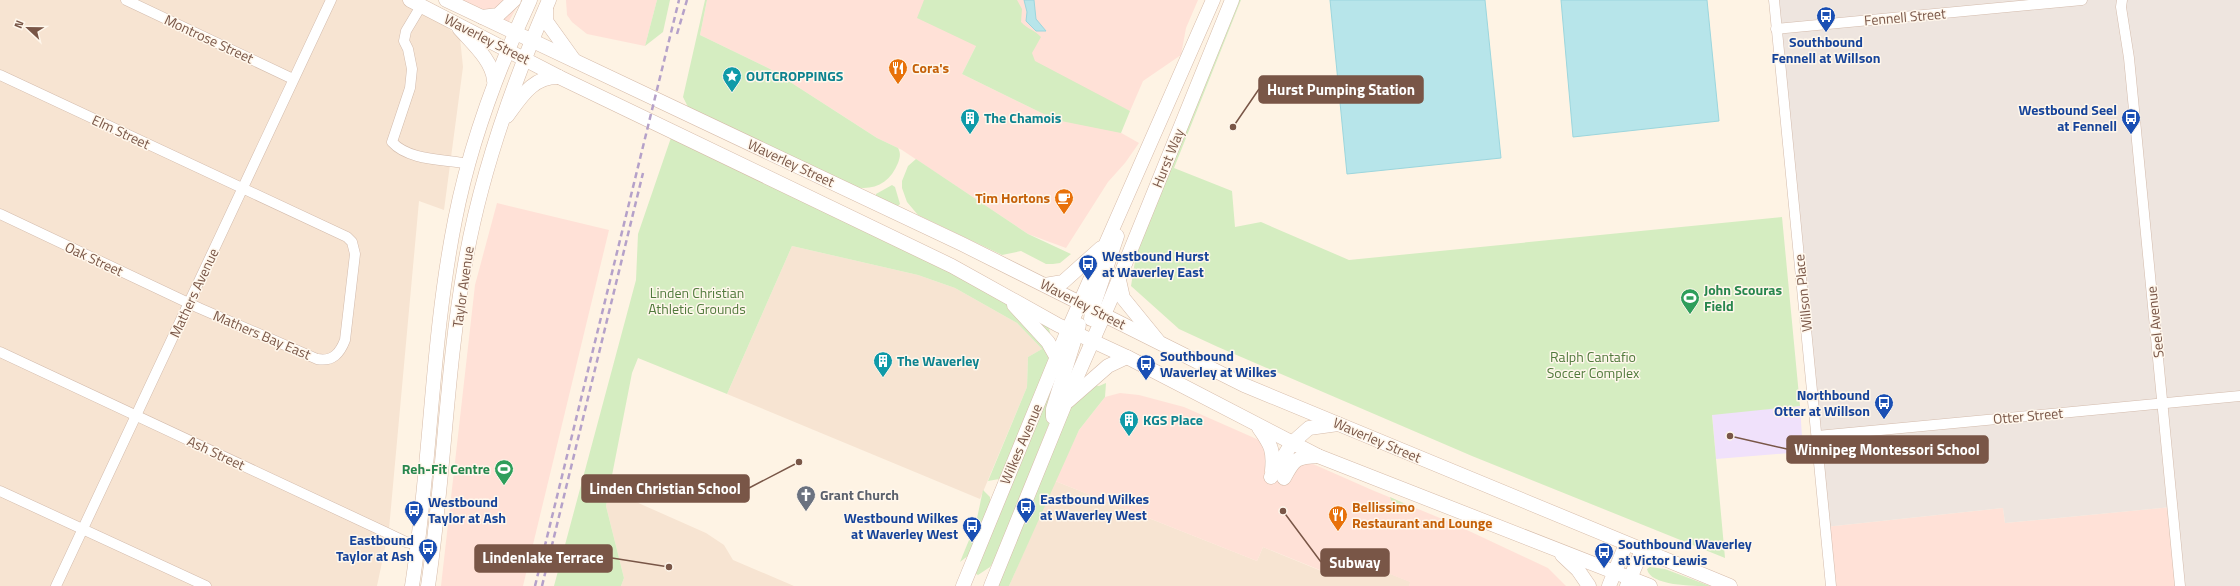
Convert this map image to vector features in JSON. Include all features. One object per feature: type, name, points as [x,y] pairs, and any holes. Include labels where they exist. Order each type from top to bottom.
[{"type":"main road","name":"Waverley Street","points":[[446,0],[1044,285],[1244,385],[1730,586]]},
{"type":"main road","points":[[482,17],[498,15],[514,0]]},
{"type":"main road","name":"Taylor Avenue","points":[[412,586],[446,271],[455,218],[469,164],[494,81],[530,0]]},
{"type":"main road","name":"Hurst Way","points":[[1092,310],[1104,245],[1149,148],[1213,0]]},
{"type":"main road","name":"Hurst Way","points":[[1092,310],[1119,280],[1232,0]]},
{"type":"main road","name":"Waverley Street","points":[[415,3],[454,21],[559,77],[952,266],[1072,332],[1127,357],[1318,456],[1556,549],[1614,573],[1628,582],[1650,586]]},
{"type":"main road","points":[[548,4],[546,21],[575,62]]},
{"type":"main road","name":"Taylor Avenue","points":[[428,586],[434,548],[465,265],[478,205],[501,124],[523,58],[548,4]]},
{"type":"main road","points":[[454,21],[489,64],[494,74],[494,81]]},
{"type":"main road","points":[[501,124],[536,81],[547,76],[559,77]]},
{"type":"main road","points":[[1092,310],[1115,243],[1125,198]]},
{"type":"main road","points":[[1044,285],[1063,282],[1104,245]]},
{"type":"main road","points":[[1119,280],[1123,298],[1161,344]]},
{"type":"main road","points":[[1001,292],[1044,337],[1057,358]]},
{"type":"main road","name":"Wilkes Avenue","points":[[963,586],[1057,358],[1072,332],[1092,310]]},
{"type":"main road","name":"Wilkes Avenue","points":[[991,586],[1052,434],[1092,341],[1092,310]]},
{"type":"main road","points":[[1052,434],[1053,409],[1072,332]]},
{"type":"main road","points":[[1065,404],[1108,366],[1127,357]]},
{"type":"main road","points":[[1277,478],[1292,443],[1309,428],[1339,424]]},
{"type":"main road","points":[[1258,426],[1269,441],[1274,453],[1277,478]]},
{"type":"main road","points":[[1277,478],[1293,461],[1301,457],[1318,456]]},
{"type":"main road","points":[[1609,586],[1626,544]]},
{"type":"main road","points":[[1556,549],[1578,570],[1589,586]]},
{"type":"main road","points":[[1628,582],[1642,550]]},
{"type":"street","name":"Montrose Street","points":[[126,0],[293,79]]},
{"type":"street","name":"Mathers Avenue","points":[[56,586],[293,79],[332,0]]},
{"type":"street","name":"Willson Place","points":[[1774,0],[1831,586]]},
{"type":"street","name":"Fennell Street","points":[[1776,29],[2082,0]]},
{"type":"street","name":"Seel Avenue","points":[[2124,0],[2124,34],[2129,58],[2180,586]]},
{"type":"street","points":[[415,3],[404,41],[408,49],[412,70],[410,88],[392,142],[399,150],[412,154],[469,164]]},
{"type":"street","name":"Elm Street","points":[[0,75],[242,189]]},
{"type":"street","name":"Mathers Bay East","points":[[189,303],[317,359],[330,359],[341,351],[345,340],[355,254],[352,242],[340,232],[242,189]]},
{"type":"street","name":"Oak Street","points":[[0,214],[189,303]]},
{"type":"street","name":"Ash Street","points":[[0,352],[385,532],[417,544],[434,548]]},
{"type":"street","name":"Otter Street","points":[[1817,436],[2240,396]]},
{"type":"street","points":[[0,491],[206,586]]},
{"type":"shaded area","points":[[0,0],[410,0],[421,6],[460,38],[463,67],[444,210],[419,201],[389,529],[377,586],[0,586]]},
{"type":"shaded area","points":[[446,0],[521,0],[505,28]]},
{"type":"shaded area","points":[[566,0],[657,0],[645,46],[587,34],[572,22],[567,15]]},
{"type":"shaded area","points":[[707,0],[1198,0],[1186,28],[1181,55],[1143,81],[1130,111],[976,46],[962,74],[1056,120],[1116,130],[1139,143],[1125,163],[1108,182],[1066,248],[1028,234],[902,150],[877,138],[770,69],[700,35]]},
{"type":"shaded area","points":[[1774,0],[2240,0],[2240,586],[2180,586],[2172,507],[2005,523],[2003,508],[1825,527]]},
{"type":"shaded area","points":[[497,203],[609,230],[523,586],[441,586],[475,285]]},
{"type":"shaded area","points":[[792,246],[918,275],[955,288],[1017,323],[1042,349],[1028,357],[1027,387],[980,499],[727,394]]},
{"type":"shaded area","points":[[1120,393],[1139,395],[1184,407],[1372,490],[1452,523],[1548,568],[1566,586],[1409,586],[1410,582],[1347,557],[1337,577],[1263,547],[1257,561],[1055,481],[1079,430],[1105,397]]},
{"type":"shaded area","points":[[1800,406],[1803,452],[1716,459],[1712,414]]},
{"type":"shaded area","points":[[1055,481],[1257,561],[1263,547],[1336,577],[1347,557],[1411,582],[1409,586],[1009,586]]},
{"type":"shaded area","points":[[609,490],[706,533],[724,545],[733,560],[794,586],[621,586],[624,578],[606,506]]},
{"type":"shaded area","points":[[2172,507],[2180,586],[1831,586],[1825,527],[2003,508],[2005,523]]},
{"type":"green space","points":[[657,0],[670,0],[663,32],[645,46]]},
{"type":"green space","points":[[705,0],[707,0],[700,35],[770,69],[877,138],[898,148],[900,154],[898,163],[891,176],[875,186],[868,188],[854,187],[688,107],[683,97]]},
{"type":"green space","points":[[924,0],[1017,0],[1022,9],[1021,22],[1041,37],[1032,53],[1035,61],[1130,111],[1121,133],[1056,120],[962,74],[976,46],[917,18]]},
{"type":"green space","name":"Ralph Cantafio Soccer Complex","points":[[1238,0],[1241,0],[1174,168],[1232,191],[1235,227],[1261,222],[1349,260],[1782,217],[1800,406],[1712,415],[1725,558],[1472,456],[1218,347],[1179,329],[1131,286],[1135,261],[1132,260]]},
{"type":"green space","name":"Linden Christian Athletic Grounds","points":[[675,126],[1045,320],[1051,335],[1048,362],[999,479],[988,481],[1027,387],[1028,357],[1042,349],[1017,323],[955,288],[918,275],[792,246],[727,394],[638,358],[632,373],[606,506],[624,578],[621,586],[554,586],[636,280],[638,234]]},
{"type":"green space","points":[[916,159],[1028,234],[1071,254],[1060,263],[1053,264],[1046,264],[1021,251],[1002,255],[918,215],[907,202],[902,188],[902,181],[908,166]]},
{"type":"green space","points":[[892,185],[895,187],[900,204],[897,207],[876,197],[876,194]]},
{"type":"green space","points":[[1070,339],[1081,344],[994,561],[990,567],[978,575],[974,573]]},
{"type":"green space","points":[[1106,383],[1105,397],[1079,430],[1009,586],[996,586],[1066,416],[1074,403],[1093,385],[1099,386]]},
{"type":"green space","points":[[983,490],[990,497],[990,505],[969,555],[960,562],[976,523]]},
{"type":"green space","points":[[1390,497],[1412,508],[1404,513],[1395,510]]},
{"type":"green space","points":[[1650,567],[1665,569],[1710,586],[1683,585],[1664,582],[1650,575],[1647,569]]},
{"type":"water","points":[[1024,0],[1034,0],[1036,19],[1046,31],[1036,31],[1026,21],[1027,12]]},
{"type":"water","points":[[1330,0],[1485,0],[1501,158],[1347,174]]},
{"type":"water","points":[[1561,0],[1707,0],[1719,121],[1573,137]]},
{"type":"railway","points":[[535,586],[679,0]]},
{"type":"railway","points":[[677,34],[687,0]]},
{"type":"railway","points":[[542,586],[643,173]]},
{"type":"place","name":"Southbound Fennell at Willson","points":[[1826,33]]},
{"type":"place","name":"Cora's","points":[[898,85]]},
{"type":"place","name":"OUTCROPPINGS","points":[[732,93]]},
{"type":"place","name":"Hurst Pumping Station","points":[[1233,127]]},
{"type":"place","name":"The Chamois","points":[[970,135]]},
{"type":"place","name":"Westbound Seel at Fennell","points":[[2131,135]]},
{"type":"place","name":"Tim Hortons","points":[[1064,215]]},
{"type":"place","name":"Westbound Hurst at Waverley East","points":[[1088,281]]},
{"type":"place","name":"John Scouras Field","points":[[1690,315]]},
{"type":"place","name":"The Waverley","points":[[883,378]]},
{"type":"place","name":"Southbound Waverley at Wilkes","points":[[1146,381]]},
{"type":"place","name":"Northbound Otter at Willson","points":[[1884,420]]},
{"type":"place","name":"Winnipeg Montessori School","points":[[1730,436]]},
{"type":"place","name":"KGS Place","points":[[1129,437]]},
{"type":"place","name":"Linden Christian School","points":[[799,462]]},
{"type":"place","name":"Reh-Fit Centre","points":[[504,486]]},
{"type":"place","name":"Subway","points":[[1283,511]]},
{"type":"place","name":"Grant Church","points":[[806,512]]},
{"type":"place","name":"Eastbound Wilkes at Waverley West","points":[[1026,524]]},
{"type":"place","name":"Westbound Taylor at Ash","points":[[414,527]]},
{"type":"place","name":"Bellissimo Restaurant and Lounge","points":[[1338,532]]},
{"type":"place","name":"Westbound Wilkes at Waverley West","points":[[972,543]]},
{"type":"place","name":"Eastbound Taylor at Ash","points":[[428,565]]},
{"type":"place","name":"Lindenlake Terrace","points":[[669,567]]},
{"type":"place","name":"Southbound Waverley at Victor Lewis","points":[[1604,569]]}]
